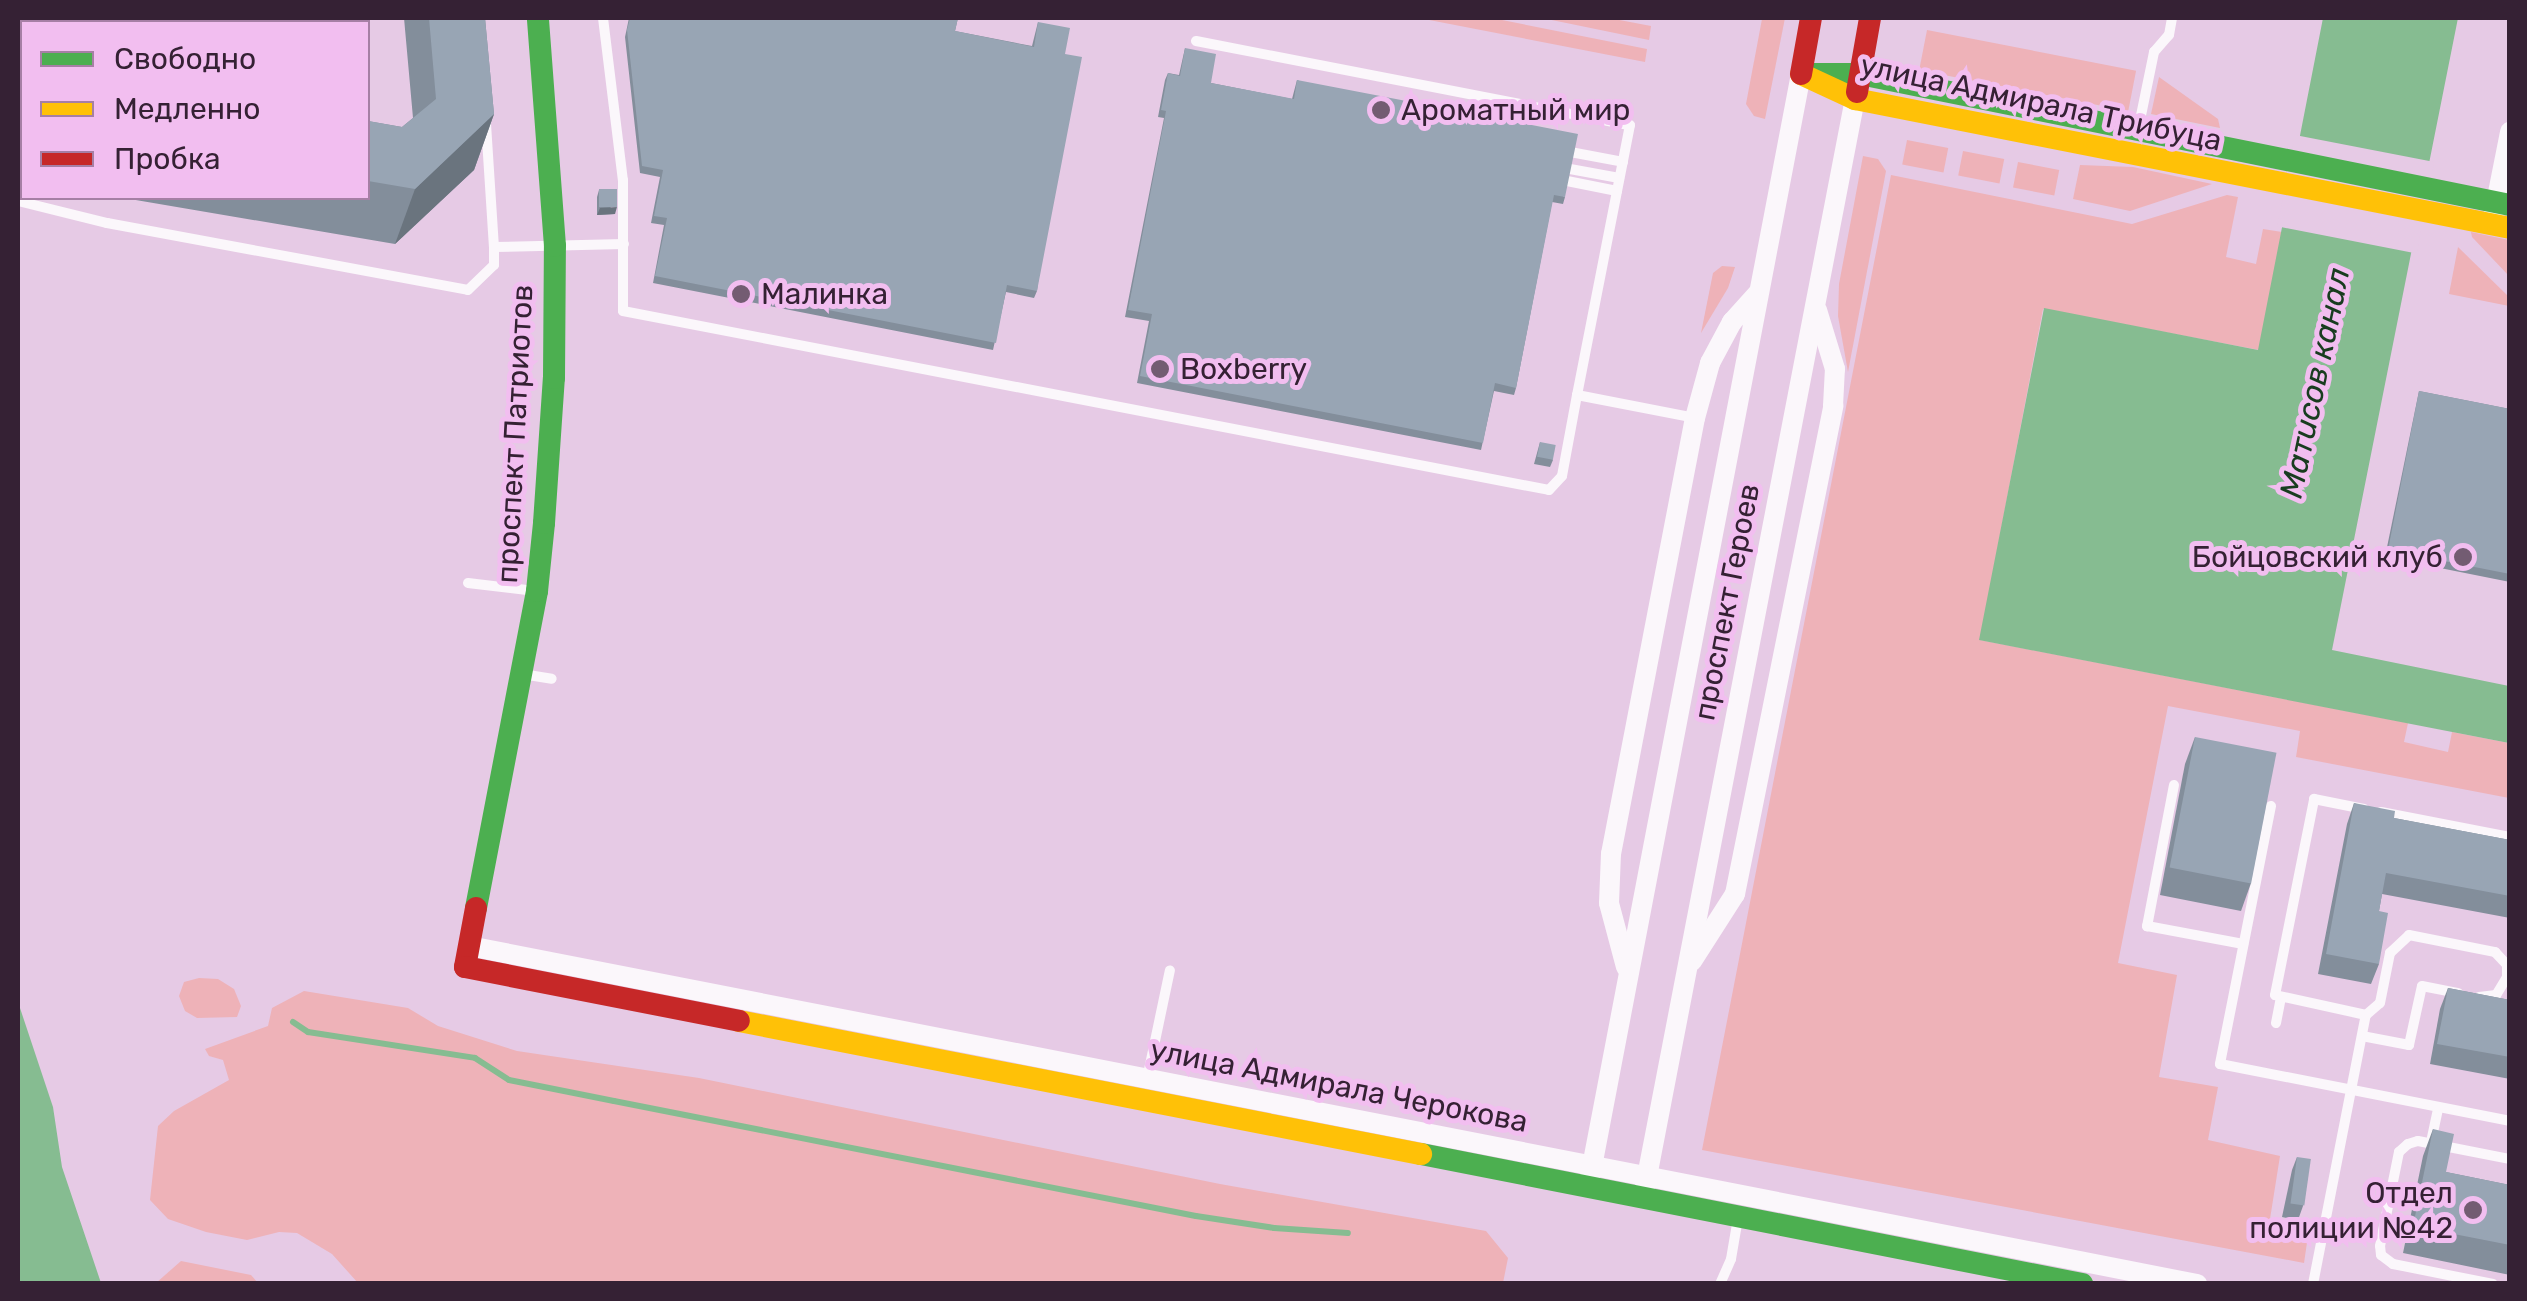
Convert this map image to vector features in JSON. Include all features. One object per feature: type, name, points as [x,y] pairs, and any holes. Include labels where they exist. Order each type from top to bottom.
[{"type":"street","name":"проспект Патриотов","points":[[467,956],[536,591],[551,432],[555,246],[538,18]]},
{"type":"street","name":"проспект Героев","points":[[1590,1177],[1811,18]]},
{"type":"street","name":"проспект Героев","points":[[1645,1188],[1870,18]]},
{"type":"street","name":"улица Адмирала Трибуца","points":[[1801,74],[1860,74],[2138,130],[2280,170]]},
{"type":"street","name":"улица Адмирала Трибуца","points":[[1801,74],[1855,99],[2280,170],[2502,215]]},
{"type":"street","points":[[2502,215],[2510,132]]},
{"type":"street","points":[[1628,976],[1609,902],[1611,854],[1695,418],[1710,363],[1732,322],[1759,292]]},
{"type":"street","points":[[1688,966],[1723,919],[1735,894],[1833,406],[1835,369],[1815,305]]},
{"type":"street","name":"улица Адмирала Черокова","points":[[467,956],[1147,1079],[1590,1177]]},
{"type":"street","name":"улица Адмирала Черокова","points":[[467,956],[1645,1188],[2197,1284]]},
{"type":"street","name":"улица Адмирала Черокова","points":[[1645,1188],[1738,1216],[2082,1284]]},
{"type":"lane","points":[[603,18],[623,180],[623,310],[1548,490],[1562,476],[1630,125],[1196,41]]},
{"type":"lane","points":[[2138,130],[2154,52],[2169,35],[2172,18]]},
{"type":"lane","points":[[18,201],[468,290],[494,265],[485,110]]},
{"type":"lane","points":[[1554,148],[1623,162]]},
{"type":"lane","points":[[1568,175],[1618,185]]},
{"type":"lane","points":[[494,247],[624,244]]},
{"type":"lane","points":[[1577,395],[1695,418]]},
{"type":"lane","points":[[468,583],[536,591]]},
{"type":"lane","points":[[521,674],[552,679]]},
{"type":"lane","points":[[2174,785],[2148,926],[2244,944]]},
{"type":"lane","points":[[2366,1014],[2275,996],[2314,800],[2510,837]]},
{"type":"lane","points":[[2271,806],[2220,1064],[2510,1122]]},
{"type":"lane","points":[[2312,1284],[2366,1014],[2380,1004],[2390,953],[2409,935],[2495,952],[2506,965],[2503,987],[2487,999],[2422,986],[2410,1045],[2362,1036]]},
{"type":"lane","points":[[1147,1079],[1170,970]]},
{"type":"lane","points":[[2276,1023],[2282,997]]},
{"type":"lane","points":[[2431,1142],[2438,1108]]},
{"type":"lane","points":[[2492,1284],[2393,1264],[2381,1255],[2399,1152],[2408,1144],[2431,1142],[2510,1159]]},
{"type":"lane","points":[[1720,1284],[1731,1258],[1738,1216]]},
{"type":"shaded area","points":[[1492,18],[1647,49],[1645,62],[1424,19]]},
{"type":"shaded area","points":[[1542,18],[1609,18],[1651,26],[1649,40]]},
{"type":"shaded area","points":[[1785,18],[1765,119],[1754,116],[1746,104],[1762,19]]},
{"type":"shaded area","points":[[1927,30],[2136,71],[2128,111],[1919,70]]},
{"type":"shaded area","points":[[2159,77],[2218,119],[2220,128],[2151,114]]},
{"type":"shaded area","points":[[1907,140],[1948,148],[1943,173],[1902,165]]},
{"type":"shaded area","points":[[1963,151],[2004,159],[1999,184],[1958,176]]},
{"type":"shaded area","points":[[1863,156],[1878,159],[1886,171],[1848,372],[1838,316],[1839,284]]},
{"type":"shaded area","points":[[2018,162],[2059,170],[2054,196],[2013,188]]},
{"type":"shaded area","points":[[2080,165],[2133,167],[2212,184],[2130,211],[2073,199]]},
{"type":"shaded area","points":[[1891,175],[2132,224],[2227,195],[2238,197],[2226,257],[2256,264],[2263,229],[2282,232],[2259,350],[2043,309],[1980,640],[2408,723],[2404,742],[2448,752],[2452,732],[2509,743],[2509,798],[2296,757],[2300,731],[2168,706],[2118,963],[2177,975],[2159,1077],[2218,1087],[2208,1140],[2280,1156],[2270,1219],[2309,1229],[2304,1263],[1702,1150]]},
{"type":"shaded area","points":[[2471,232],[2509,240],[2509,276],[2472,237]]},
{"type":"shaded area","points":[[2458,247],[2509,297],[2509,306],[2449,294]]},
{"type":"shaded area","points":[[1722,266],[1735,267],[1728,288],[1701,333],[1713,273]]},
{"type":"shaded area","points":[[218,979],[234,989],[241,1006],[237,1017],[197,1018],[185,1011],[179,996],[184,982]]},
{"type":"shaded area","points":[[304,991],[408,1008],[438,1026],[517,1051],[699,1078],[1220,1184],[1486,1231],[1508,1258],[1503,1283],[358,1283],[332,1254],[297,1233],[279,1232],[247,1240],[206,1232],[168,1219],[150,1200],[158,1126],[174,1111],[229,1080],[223,1060],[209,1056],[205,1049],[268,1026],[272,1008]]},
{"type":"shaded area","points":[[181,1261],[251,1275],[258,1283],[156,1283]]},
{"type":"water","name":"Матисов канал","points":[[2323,18],[2458,18],[2332,650],[2509,686],[2509,743],[1979,640],[2044,308],[2258,350]]},
{"type":"water","points":[[18,1002],[53,1107],[62,1167],[101,1283],[18,1283]]},
{"type":"pier","points":[[2295,135],[2434,162],[2417,253],[2277,226]]},
{"type":"building","points":[[99,18],[164,18],[164,20]]},
{"type":"building","points":[[429,18],[485,18],[494,114],[415,189],[370,181],[370,121],[402,127],[436,99]]},
{"type":"building","points":[[630,18],[958,18],[955,31],[1034,47],[1038,22],[1070,28],[1065,54],[1082,57],[1037,291],[1007,285],[996,343],[655,276],[667,218],[654,216],[663,170],[642,166],[627,30]]},
{"type":"building","points":[[1185,48],[1216,54],[1211,83],[1294,99],[1297,80],[1578,134],[1565,197],[1554,195],[1516,388],[1495,383],[1483,443],[1140,376],[1152,314],[1128,310],[1166,111],[1161,110],[1168,73],[1180,76]]},
{"type":"building","points":[[599,189],[617,189],[617,207],[599,207]]},
{"type":"building","points":[[2419,391],[2510,409],[2510,574],[2388,550]]},
{"type":"building","points":[[1540,442],[1556,445],[1553,460],[1537,457]]},
{"type":"building","points":[[2195,737],[2276,753],[2251,883],[2170,868]]},
{"type":"building","points":[[2354,803],[2395,811],[2394,818],[2510,840],[2510,896],[2386,873],[2379,911],[2388,913],[2379,964],[2326,954]]},
{"type":"building","points":[[2448,988],[2510,1000],[2510,1057],[2437,1044]]},
{"type":"building","points":[[2433,1129],[2454,1134],[2446,1172],[2510,1185],[2510,1245],[2413,1226]]},
{"type":"building","points":[[2297,1157],[2311,1159],[2304,1205],[2290,1204]]},
{"type":"waterway","points":[[293,1022],[308,1032],[475,1058],[509,1080],[1196,1216],[1274,1228],[1348,1233]]},
{"type":"traffic: fast","points":[[476,908],[537,591],[544,523],[554,378],[555,246],[538,18]]},
{"type":"traffic: fast","points":[[1813,74],[1860,74],[2510,205]]},
{"type":"traffic: fast","points":[[1421,1154],[2082,1284]]},
{"type":"traffic: slow","points":[[1801,74],[1855,99],[2510,228]]},
{"type":"traffic: slow","points":[[739,1021],[1421,1154]]},
{"type":"traffic: jam","points":[[1801,74],[1811,18]]},
{"type":"traffic: jam","points":[[1857,92],[1870,18]]},
{"type":"traffic: jam","points":[[476,908],[465,967],[739,1021]]},
{"type":"place","name":"Ароматный мир","points":[[1381,110]]},
{"type":"place","name":"Малинка","points":[[741,294]]},
{"type":"place","name":"Boxberry","points":[[1160,369]]},
{"type":"place","name":"Бойцовский клуб","points":[[2463,557]]},
{"type":"place","name":"Отдел полиции №42","points":[[2473,1210]]}]
